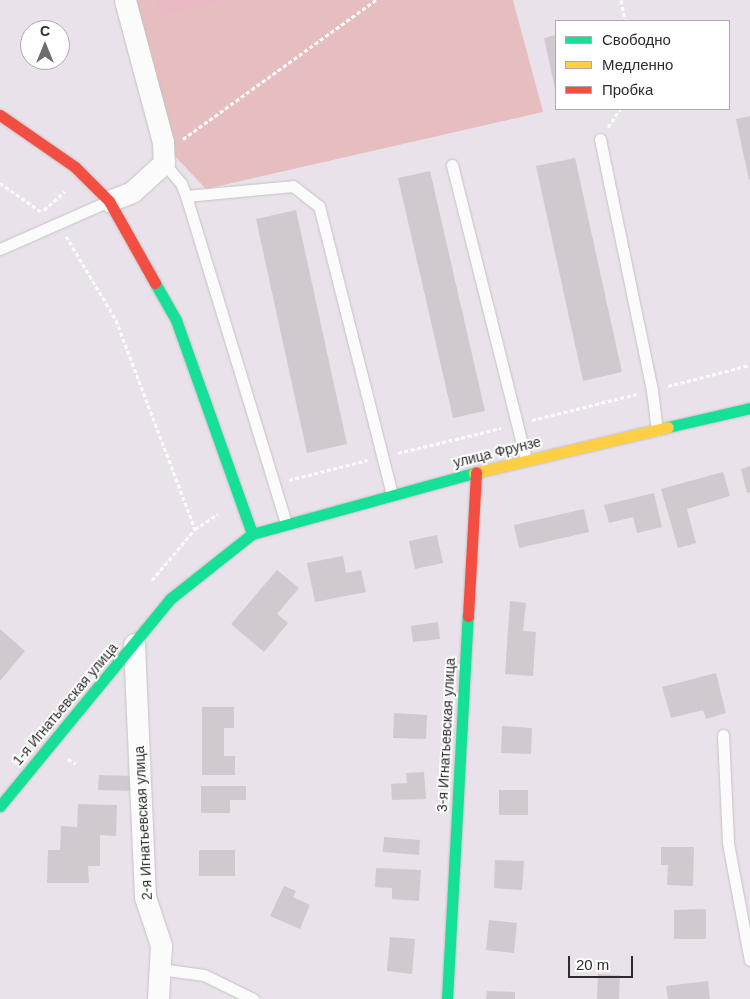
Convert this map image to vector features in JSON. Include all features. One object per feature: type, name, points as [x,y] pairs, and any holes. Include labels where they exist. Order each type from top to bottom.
[{"type":"main road","points":[[0,114],[76,167],[109,201],[176,320],[252,534]]},
{"type":"main road","name":"улица Фрунзе","points":[[252,534],[286,523],[476,472],[750,408]]},
{"type":"main road","name":"3-я Игнатьевская улица","points":[[447,999],[476,472]]},
{"type":"main road","name":"1-я Игнатьевская улица","points":[[0,806],[170,599],[252,534]]},
{"type":"street","points":[[109,201],[132,192],[164,163],[163,142],[125,0]]},
{"type":"street","name":"2-я Игнатьевская улица","points":[[134,644],[145,897],[161,945],[158,999]]},
{"type":"lane","points":[[600,139],[652,390],[657,430]]},
{"type":"lane","points":[[164,163],[181,183],[186,196],[272,484],[286,523]]},
{"type":"lane","points":[[452,164],[526,460]]},
{"type":"lane","points":[[186,196],[293,186],[319,206],[392,495]]},
{"type":"lane","points":[[0,249],[109,201]]},
{"type":"lane","points":[[723,735],[728,844],[750,960]]},
{"type":"lane","points":[[160,969],[204,975],[253,999]]},
{"type":"path","points":[[177,143],[376,0]]},
{"type":"path","points":[[622,0],[625,20]]},
{"type":"path","points":[[0,183],[58,224],[116,320],[195,529],[239,500]]},
{"type":"path","points":[[272,484],[750,365]]},
{"type":"shaded area","points":[[131,0],[513,0],[543,112],[206,189],[171,152]]},
{"type":"shaded area","points":[[156,0],[224,0],[224,1],[160,16]]},
{"type":"building","points":[[555,35],[555,89],[544,38]]},
{"type":"building","points":[[750,116],[750,179],[749,180],[736,119]]},
{"type":"building","points":[[575,158],[622,372],[583,381],[536,166]]},
{"type":"building","points":[[430,171],[485,411],[453,418],[398,178]]},
{"type":"building","points":[[296,210],[347,444],[307,453],[256,219]]},
{"type":"building","points":[[750,466],[750,492],[747,493],[741,469]]},
{"type":"building","points":[[723,472],[730,496],[687,509],[696,543],[678,548],[661,489]]},
{"type":"building","points":[[654,493],[662,527],[637,533],[633,517],[609,523],[604,505]]},
{"type":"building","points":[[584,509],[589,532],[519,548],[514,525]]},
{"type":"building","points":[[437,535],[443,563],[415,569],[409,541]]},
{"type":"building","points":[[343,556],[346,573],[361,570],[366,592],[315,602],[307,563]]},
{"type":"building","points":[[277,570],[299,588],[277,614],[288,623],[264,652],[231,624]]},
{"type":"building","points":[[510,601],[526,603],[523,631],[536,632],[533,676],[505,674]]},
{"type":"building","points":[[438,622],[440,639],[413,642],[411,626]]},
{"type":"building","points":[[0,629],[25,651],[0,681]]},
{"type":"building","points":[[716,673],[726,713],[706,719],[703,710],[671,718],[662,687]]},
{"type":"building","points":[[202,707],[234,707],[234,728],[224,728],[224,756],[235,756],[235,775],[202,775]]},
{"type":"building","points":[[394,713],[427,715],[426,739],[393,738]]},
{"type":"building","points":[[502,726],[532,728],[531,754],[501,753]]},
{"type":"building","points":[[424,772],[426,799],[392,800],[391,784],[407,783],[406,773]]},
{"type":"building","points":[[99,775],[132,776],[132,791],[98,790]]},
{"type":"building","points":[[201,786],[246,786],[246,800],[230,800],[230,813],[201,813]]},
{"type":"building","points":[[499,790],[528,790],[528,815],[499,815]]},
{"type":"building","points":[[78,804],[117,805],[116,836],[100,835],[100,866],[88,866],[89,883],[47,883],[48,850],[60,850],[61,826],[77,827]]},
{"type":"building","points":[[384,837],[420,840],[419,855],[383,852]]},
{"type":"building","points":[[661,847],[694,847],[693,886],[667,885],[668,865],[661,865]]},
{"type":"building","points":[[199,850],[235,850],[235,876],[199,876]]},
{"type":"building","points":[[495,860],[524,861],[522,890],[494,888]]},
{"type":"building","points":[[376,868],[421,870],[419,901],[392,899],[392,888],[375,887]]},
{"type":"building","points":[[284,886],[296,891],[293,897],[310,905],[300,929],[270,916]]},
{"type":"building","points":[[706,909],[706,939],[674,939],[674,910]]},
{"type":"building","points":[[489,920],[517,923],[514,953],[486,950]]},
{"type":"building","points":[[390,937],[415,939],[412,974],[387,971]]},
{"type":"building","points":[[598,974],[620,975],[619,999],[597,999]]},
{"type":"building","points":[[708,981],[710,999],[668,999],[666,986]]},
{"type":"building","points":[[487,991],[515,992],[515,999],[486,999]]},
{"type":"traffic: fast","points":[[155,283],[176,320],[252,534]]},
{"type":"traffic: fast","points":[[668,427],[750,408]]},
{"type":"traffic: fast","points":[[0,806],[170,599],[252,534],[474,473]]},
{"type":"traffic: fast","points":[[447,999],[468,616]]},
{"type":"traffic: slow","points":[[474,473],[668,427]]},
{"type":"traffic: jam","points":[[0,115],[75,167],[109,201],[155,283]]},
{"type":"traffic: jam","points":[[468,616],[476,472]]}]
